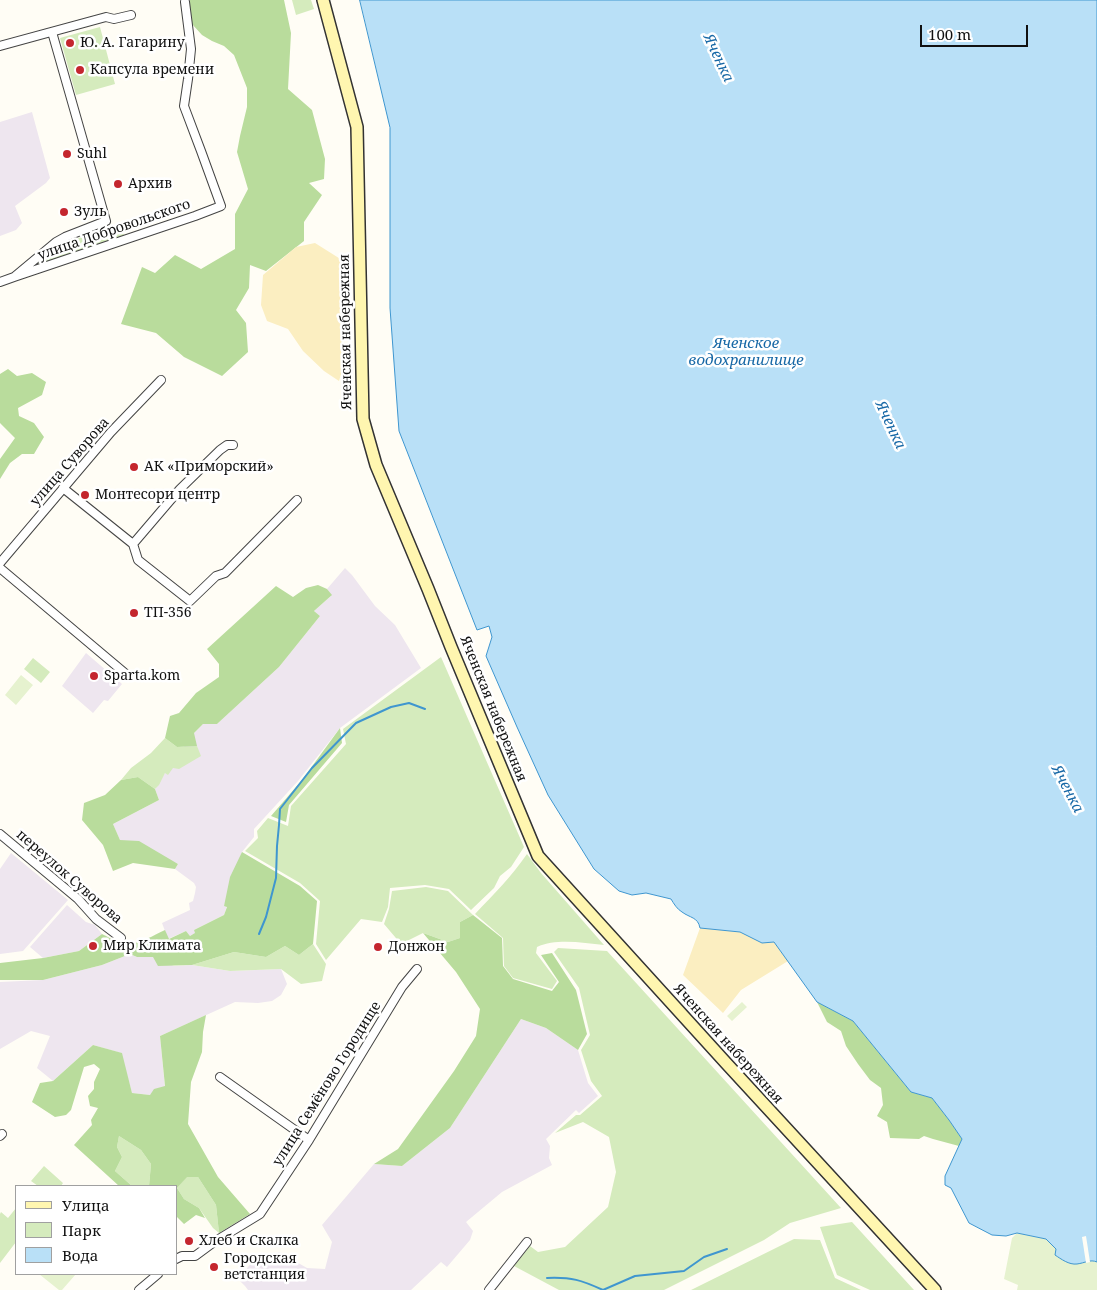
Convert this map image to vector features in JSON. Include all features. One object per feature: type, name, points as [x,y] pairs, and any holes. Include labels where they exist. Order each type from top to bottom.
[{"type":"street","name":"Яченская набережная","points":[[323,0],[357,127],[363,418],[376,465],[538,856],[935,1290]]},
{"type":"street","name":"улица Добровольского","points":[[0,282],[221,206],[184,106],[191,49],[185,2]]},
{"type":"street","points":[[0,46],[106,17],[114,19],[131,15]]},
{"type":"street","name":"улица Добровольского","points":[[14,276],[56,242],[106,221],[52,32]]},
{"type":"street","name":"улица Суворова","points":[[0,563],[112,431],[161,380]]},
{"type":"street","points":[[133,544],[180,488],[220,450],[227,445],[233,445]]},
{"type":"street","points":[[63,488],[133,544],[138,560],[190,601],[216,576],[225,573],[296,500]]},
{"type":"street","points":[[0,568],[126,674]]},
{"type":"street","name":"переулок Суворова","points":[[0,834],[78,899],[96,919],[122,938]]},
{"type":"street","name":"улица Семёново Городище","points":[[178,1258],[182,1256],[195,1256],[260,1214],[309,1140],[402,987],[417,969]]},
{"type":"street","points":[[220,1077],[309,1140]]},
{"type":"street","points":[[488,1290],[527,1242]]},
{"type":"street","points":[[139,1290],[157,1275]]},
{"type":"shaded area","points":[[32,112],[50,178],[15,206],[22,223],[16,230],[0,236],[0,122]]},
{"type":"shaded area","points":[[345,568],[375,606],[395,625],[421,668],[340,728],[298,781],[254,829],[254,837],[242,852],[224,906],[227,906],[224,915],[194,930],[196,933],[190,936],[186,931],[168,939],[162,923],[190,910],[189,903],[193,901],[196,887],[194,883],[175,869],[178,864],[120,840],[113,824],[159,800],[155,789],[194,733],[203,724],[217,724],[279,667],[320,616],[314,611],[331,596],[327,589]]},
{"type":"shaded area","points":[[86,653],[122,684],[108,701],[104,700],[93,713],[62,686]]},
{"type":"shaded area","points":[[11,853],[68,900],[23,951],[0,954],[0,869]]},
{"type":"shaded area","points":[[67,905],[86,922],[95,925],[102,934],[79,951],[43,958],[30,947]]},
{"type":"shaded area","points":[[130,954],[137,957],[153,957],[174,966],[192,965],[230,971],[281,969],[287,984],[281,995],[272,1001],[258,1003],[235,1002],[160,1036],[165,1087],[150,1095],[132,1093],[121,1053],[93,1045],[53,1081],[37,1068],[50,1036],[31,1031],[0,1049],[0,982],[43,980],[102,965]]},
{"type":"shaded area","points":[[521,1019],[546,1028],[578,1050],[588,1083],[598,1096],[579,1113],[576,1110],[546,1139],[550,1146],[549,1158],[552,1165],[502,1192],[466,1222],[473,1231],[470,1240],[447,1267],[441,1262],[411,1290],[248,1290],[238,1279],[253,1261],[265,1264],[279,1252],[307,1268],[325,1269],[332,1242],[322,1225],[374,1164],[402,1166],[450,1128]]},
{"type":"green space","points":[[190,0],[284,0],[291,33],[288,89],[312,110],[325,159],[324,179],[309,183],[322,195],[304,222],[304,241],[266,271],[250,265],[249,288],[236,310],[246,323],[248,352],[222,376],[184,357],[156,333],[121,324],[142,267],[155,273],[175,255],[201,269],[235,249],[235,214],[248,189],[237,152],[247,107],[247,88],[234,55],[224,46],[202,35],[192,24]]},
{"type":"green space","points":[[292,0],[311,0],[314,9],[296,15]]},
{"type":"green space","points":[[100,27],[115,84],[76,95],[60,38]]},
{"type":"green space","points":[[114,227],[126,236],[26,271],[54,248],[66,242]]},
{"type":"green space","points":[[8,369],[17,376],[32,373],[46,382],[42,395],[18,408],[19,416],[34,423],[44,437],[34,454],[22,454],[10,463],[0,479],[0,459],[15,438],[0,423],[0,374]]},
{"type":"green space","points":[[318,585],[327,589],[332,595],[314,611],[320,616],[279,667],[217,724],[203,724],[194,733],[197,746],[177,747],[165,738],[170,716],[179,713],[196,693],[219,677],[219,664],[207,649],[276,586],[293,597],[306,588]]},
{"type":"green space","points":[[441,657],[524,847],[511,867],[500,876],[494,888],[471,910],[449,889],[425,885],[390,888],[388,907],[382,922],[361,919],[326,960],[316,944],[320,901],[300,883],[245,851],[258,838],[257,831],[268,818],[288,826],[291,806],[346,744],[343,729]]},
{"type":"green space","points":[[33,658],[50,672],[41,683],[24,669]]},
{"type":"green space","points":[[21,675],[33,685],[16,705],[5,695]]},
{"type":"green space","points":[[340,728],[342,743],[289,805],[286,822],[271,816],[302,780]]},
{"type":"green space","points":[[165,738],[177,747],[197,746],[201,756],[179,769],[173,768],[168,775],[165,773],[155,789],[138,777],[121,780],[131,768],[151,753]]},
{"type":"green space","points":[[138,777],[155,789],[159,800],[113,824],[120,840],[139,841],[178,864],[175,869],[133,863],[113,871],[103,845],[82,820],[84,803],[105,795],[121,780]]},
{"type":"green space","points":[[242,852],[300,886],[317,901],[313,944],[299,955],[285,946],[266,957],[234,952],[192,965],[158,966],[153,957],[137,957],[130,954],[102,965],[43,980],[0,980],[0,963],[43,958],[79,951],[102,934],[126,944],[132,944],[165,930],[169,939],[186,931],[190,936],[195,933],[194,930],[224,915],[227,907],[224,906],[230,877]]},
{"type":"green space","points":[[527,854],[541,873],[604,945],[561,942],[537,947],[536,953],[557,981],[552,989],[513,978],[504,966],[503,938],[475,914],[509,878]]},
{"type":"green space","points":[[426,887],[448,891],[473,915],[460,922],[460,938],[448,942],[423,933],[401,944],[384,924],[392,891]]},
{"type":"green space","points":[[473,915],[502,938],[503,966],[513,979],[552,991],[559,982],[541,955],[552,953],[576,990],[587,1034],[578,1050],[546,1028],[521,1019],[450,1128],[402,1166],[374,1164],[398,1149],[454,1071],[476,1036],[480,1009],[456,972],[423,933],[448,942],[460,938],[460,922]]},
{"type":"green space","points":[[313,944],[326,964],[322,981],[301,984],[281,969],[230,971],[192,965],[234,952],[266,957],[285,946],[299,955]]},
{"type":"green space","points":[[558,948],[607,951],[841,1208],[790,1223],[764,1240],[664,1290],[559,1290],[514,1266],[530,1246],[538,1252],[565,1247],[608,1207],[616,1172],[609,1137],[583,1122],[555,1133],[602,1096],[591,1081],[581,1050],[590,1035],[579,988],[554,952]]},
{"type":"green space","points":[[742,1002],[747,1007],[732,1021],[727,1016]]},
{"type":"green space","points":[[817,1002],[853,1021],[911,1092],[932,1098],[962,1139],[959,1146],[924,1136],[919,1139],[890,1138],[887,1122],[877,1116],[883,1105],[881,1088],[870,1080],[858,1064],[846,1046],[841,1031],[827,1022]]},
{"type":"green space","points":[[206,1015],[202,1052],[191,1082],[188,1124],[218,1177],[250,1214],[219,1233],[216,1205],[198,1177],[187,1177],[178,1187],[178,1185],[149,1185],[151,1164],[141,1150],[119,1136],[117,1147],[122,1157],[115,1171],[131,1185],[118,1185],[74,1145],[92,1125],[91,1120],[98,1108],[90,1106],[88,1096],[94,1089],[94,1082],[100,1069],[94,1064],[84,1067],[71,1110],[66,1115],[55,1117],[32,1102],[40,1083],[53,1081],[93,1045],[122,1053],[132,1093],[150,1095],[154,1089],[165,1086],[160,1036]]},
{"type":"green space","points":[[119,1136],[141,1150],[151,1164],[149,1185],[131,1185],[115,1171],[122,1157],[117,1147]]},
{"type":"green space","points":[[44,1166],[63,1183],[62,1185],[37,1185],[31,1181]]},
{"type":"green space","points":[[187,1176],[198,1177],[216,1205],[219,1233],[213,1228],[199,1208],[184,1199],[178,1187]]},
{"type":"green space","points":[[178,1190],[184,1199],[199,1208],[205,1218],[196,1215],[184,1224],[178,1218]]},
{"type":"green space","points":[[15,1209],[15,1243],[0,1263],[1,1212],[8,1218]]},
{"type":"green space","points":[[852,1222],[914,1290],[870,1290],[837,1275],[820,1227]]},
{"type":"green space","points":[[1097,1224],[1097,1290],[1017,1290],[1018,1285],[1004,1279],[1012,1238],[1017,1233],[1046,1239]]},
{"type":"green space","points":[[794,1239],[820,1240],[835,1278],[861,1290],[691,1290]]},
{"type":"green space","points":[[40,1275],[75,1275],[62,1290],[59,1290]]},
{"type":"sand","points":[[315,243],[342,260],[345,361],[339,381],[324,371],[303,351],[288,329],[267,321],[261,305],[263,275],[296,247]]},
{"type":"sand","points":[[700,928],[740,932],[762,943],[774,942],[788,961],[741,990],[723,1013],[683,975]]},
{"type":"water","name":"Яченское водохранилище","points":[[360,0],[1097,0],[1097,1262],[1071,1264],[1055,1255],[1056,1249],[1046,1239],[1017,1233],[1006,1236],[992,1235],[969,1223],[951,1188],[945,1185],[945,1176],[962,1139],[932,1098],[911,1092],[853,1021],[817,1002],[774,942],[762,943],[740,932],[700,928],[696,920],[680,911],[671,899],[646,893],[632,895],[619,891],[594,869],[548,795],[486,656],[492,637],[489,626],[477,630],[399,431],[390,308],[390,128]]},
{"type":"pier","points":[[1086,1236],[1090,1262],[1086,1263],[1082,1237]]},
{"type":"waterway","points":[[259,934],[266,917],[276,878],[280,809],[312,768],[356,723],[391,707],[409,703],[425,709]]},
{"type":"waterway","points":[[547,1278],[576,1280],[603,1290],[635,1276],[684,1271],[704,1257],[727,1249]]},
{"type":"place","name":"Ю. А. Гагарину","points":[[70,43]]},
{"type":"place","name":"Капсула времени","points":[[80,70]]},
{"type":"place","name":"Suhl","points":[[67,154]]},
{"type":"place","name":"Архив","points":[[118,184]]},
{"type":"place","name":"Зуль","points":[[64,212]]},
{"type":"place","name":"АК «Приморский»","points":[[134,467]]},
{"type":"place","name":"Монтесори центр","points":[[85,495]]},
{"type":"place","name":"ТП-356","points":[[134,613]]},
{"type":"place","name":"Sparta.kom","points":[[94,676]]},
{"type":"place","name":"Мир Климата","points":[[93,946]]},
{"type":"place","name":"Донжон","points":[[378,947]]},
{"type":"place","name":"Хлеб и Скалка","points":[[189,1241]]},
{"type":"place","name":"Городская ветстанция","points":[[214,1267]]},
{"type":"water label","name":"Яченка","points":[[718,58]]},
{"type":"water label","name":"Яченка","points":[[890,425]]},
{"type":"water label","name":"Яченка","points":[[1067,789]]}]
